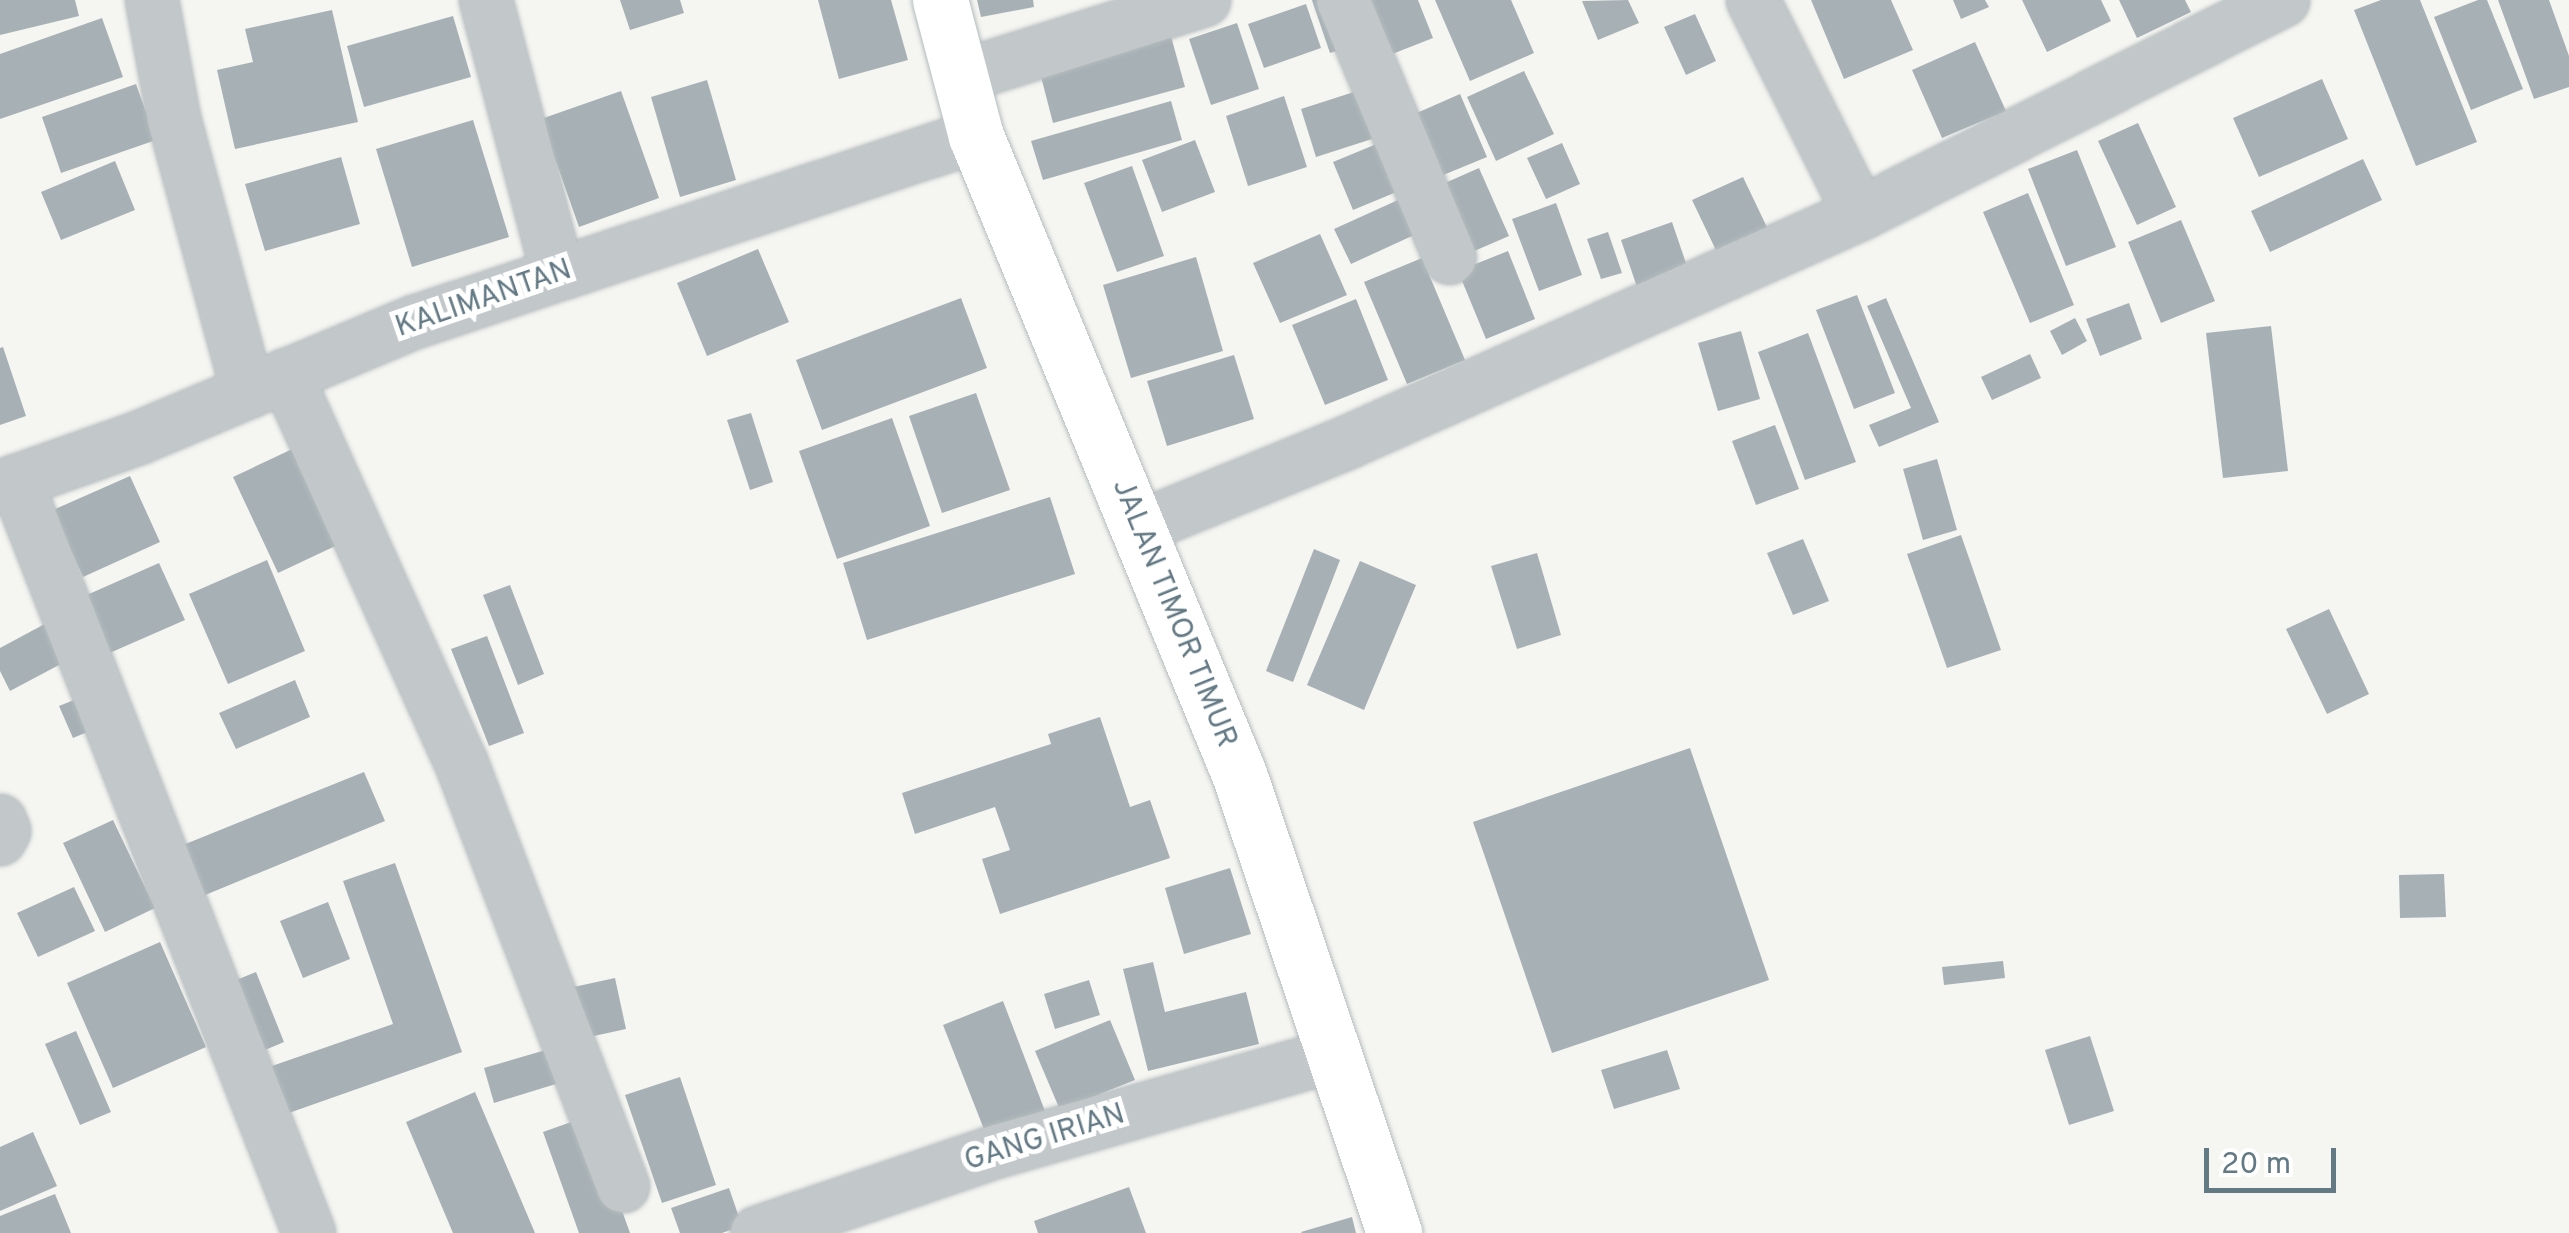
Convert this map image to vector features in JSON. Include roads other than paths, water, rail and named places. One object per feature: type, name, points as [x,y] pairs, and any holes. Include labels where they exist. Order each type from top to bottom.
[{"type":"street","points":[[152,0],[174,119],[267,383],[461,762],[624,1186]]},
{"type":"street","points":[[486,0],[558,274]]},
{"type":"street","name":"JALAN TIMOR TIMUR","points":[[940,0],[976,136],[1239,774],[1394,1233]]},
{"type":"street","points":[[960,77],[1204,0]]},
{"type":"street","points":[[1343,0],[1450,258]]},
{"type":"street","points":[[1753,0],[1860,214]]},
{"type":"street","points":[[1138,528],[1346,443],[1860,214],[2278,1]]},
{"type":"street","name":"KALIMANTAN","points":[[8,484],[415,322],[976,136]]},
{"type":"street","points":[[8,484],[309,1233]]},
{"type":"street","points":[[0,821],[4,831],[0,838]]},
{"type":"street","name":"GANG IRIAN","points":[[757,1233],[998,1152],[1336,1055]]}]
